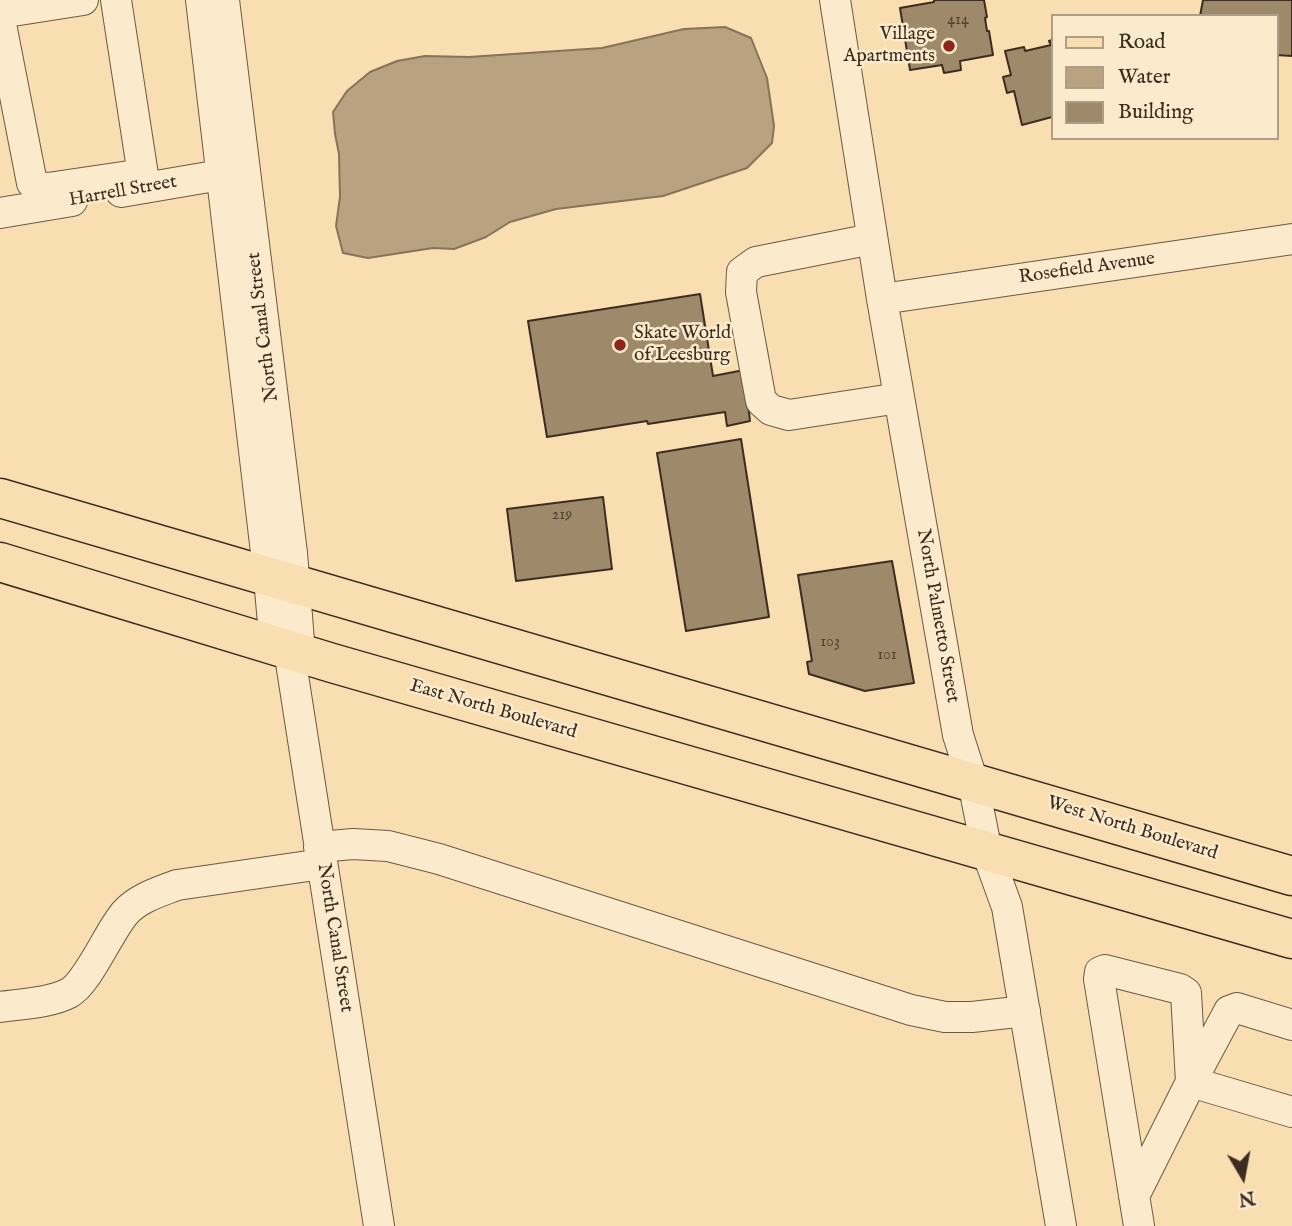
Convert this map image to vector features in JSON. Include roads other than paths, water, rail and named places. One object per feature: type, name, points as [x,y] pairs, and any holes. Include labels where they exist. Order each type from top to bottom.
[{"type":"main road","points":[[0,498],[973,782]]},
{"type":"main road","name":"East North Boulevard","points":[[0,562],[288,650],[987,852]]},
{"type":"main road","name":"West North Boulevard","points":[[973,782],[1292,876]]},
{"type":"main road","points":[[987,852],[1292,939]]},
{"type":"street","points":[[0,13],[83,0]]},
{"type":"street","points":[[0,19],[32,183],[48,188],[144,181],[116,0]]},
{"type":"street","points":[[201,0],[233,173]]},
{"type":"street","name":"North Canal Street","points":[[224,0],[233,173],[288,650],[379,1226]]},
{"type":"street","name":"North Palmetto Street","points":[[835,0],[882,299],[958,735],[973,782],[987,852],[1007,907],[1062,1226]]},
{"type":"street","name":"Harrell Street","points":[[0,213],[144,181],[233,173]]},
{"type":"street","points":[[872,239],[756,262],[742,272],[741,292],[761,401],[771,410],[789,415],[899,398]]},
{"type":"street","name":"Rosefield Avenue","points":[[882,299],[1292,239]]},
{"type":"street","points":[[0,1007],[55,999],[72,992],[124,914],[137,902],[156,893],[177,885],[321,856],[353,844],[388,846],[439,859],[911,1010],[945,1017],[1025,1011]]},
{"type":"street","points":[[1139,1226],[1098,979],[1100,972],[1105,970],[1180,989],[1186,993],[1191,1082]]},
{"type":"street","points":[[1134,1196],[1229,1011],[1237,1008],[1292,1025]]},
{"type":"street","points":[[1191,1082],[1292,1112]]},
{"type":"water","points":[[725,27],[751,38],[767,78],[774,126],[772,143],[747,168],[663,196],[556,209],[510,222],[486,237],[454,249],[433,248],[368,258],[343,253],[336,226],[340,197],[339,154],[333,112],[347,91],[370,72],[397,61],[425,56],[469,57],[602,48],[684,29]]},
{"type":"place","name":"Village Apartments","points":[[949,46]]},
{"type":"place","name":"Skate World of Leesburg","points":[[620,345]]}]
